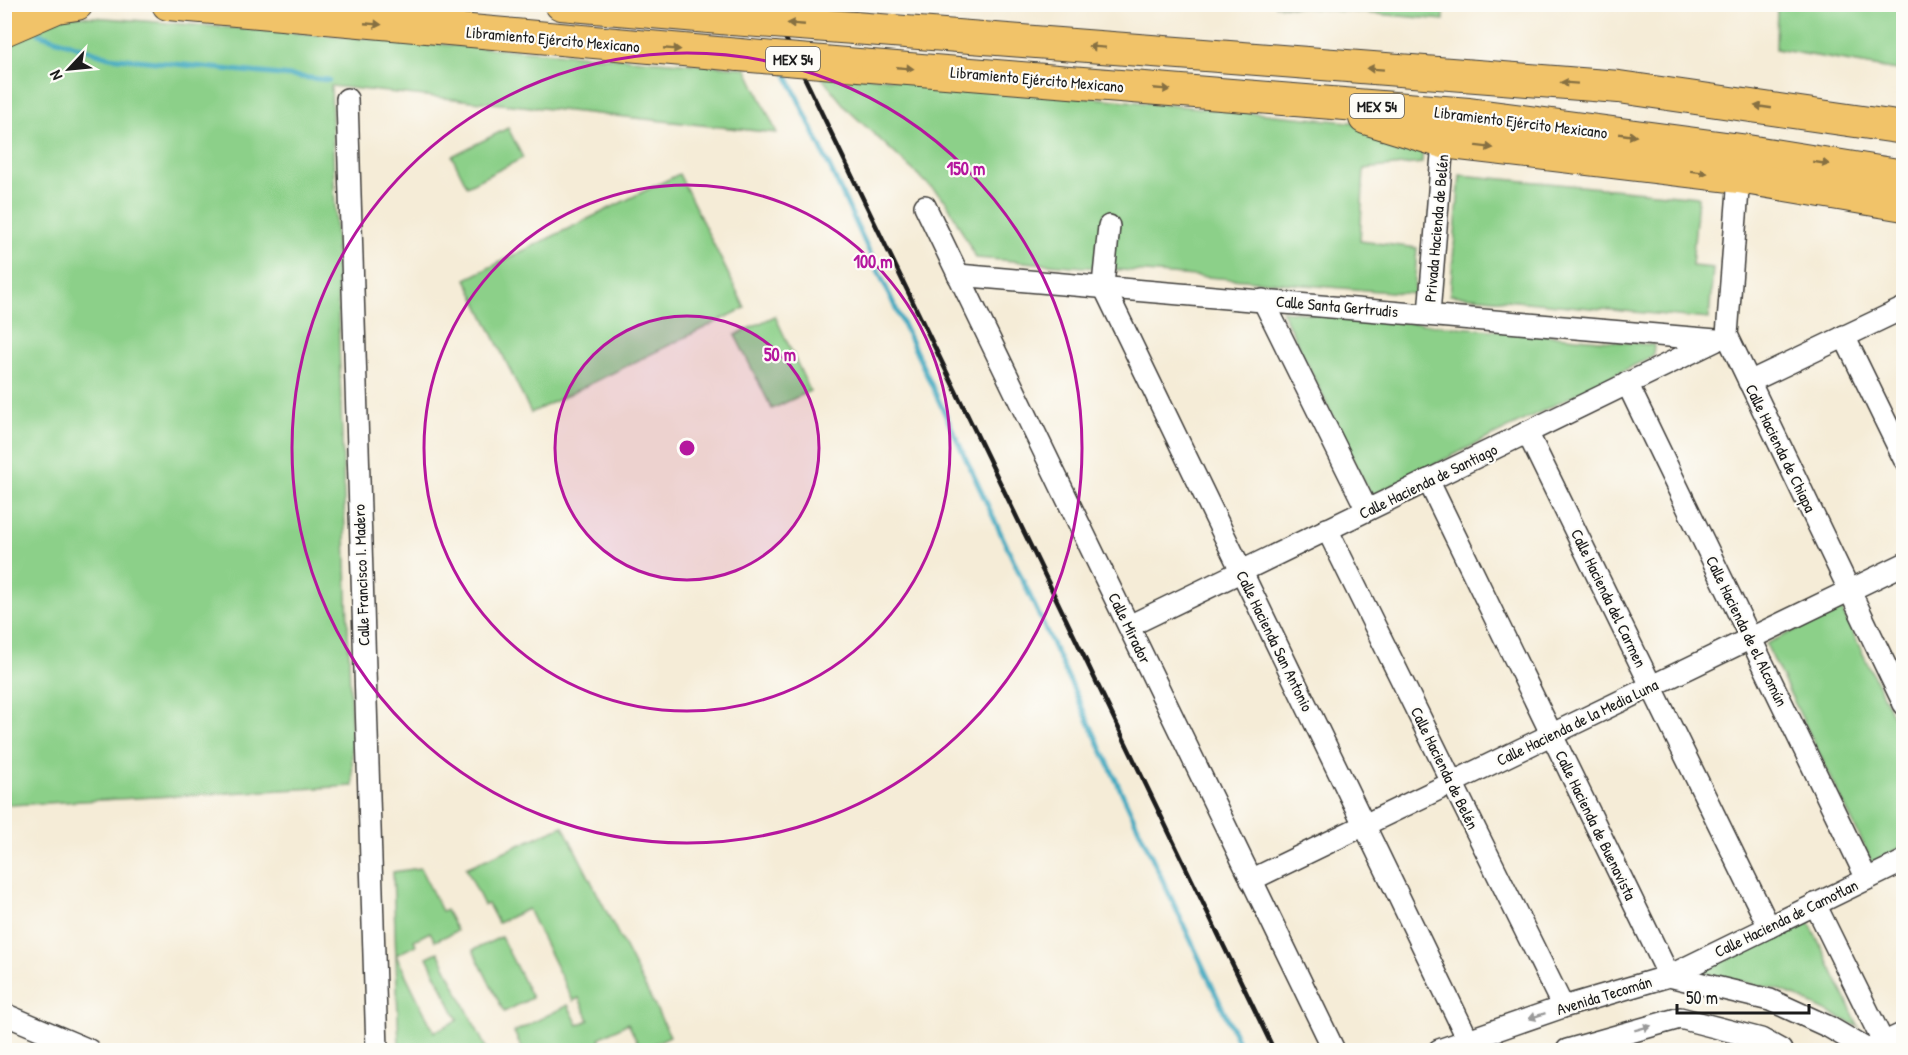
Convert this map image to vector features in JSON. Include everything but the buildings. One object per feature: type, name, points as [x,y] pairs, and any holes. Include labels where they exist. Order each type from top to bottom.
[{"type":"highway","points":[[4,30],[57,7],[77,4]]},
{"type":"highway","name":"Libramiento Ejército Mexicano","points":[[168,4],[739,55],[1493,117],[1741,150],[1904,176]]},
{"type":"highway","name":"MEX 54","points":[[561,4],[1619,87],[1904,128]]},
{"type":"highway","points":[[1307,100],[1443,142],[1740,177],[1904,206]]},
{"type":"street","name":"Calle Francisco I. Madero","points":[[346,99],[377,1050]]},
{"type":"street","name":"Privada Hacienda de Belén","points":[[1430,314],[1443,142]]},
{"type":"street","points":[[1721,338],[1740,177]]},
{"type":"street","name":"Calle Mirador","points":[[925,206],[1334,1050]]},
{"type":"street","points":[[1103,285],[1108,226]]},
{"type":"street","name":"Calle Santa Gertrudis","points":[[958,275],[1103,285],[1721,338]]},
{"type":"street","name":"Calle Hacienda San Antonio","points":[[1103,285],[1471,1045]]},
{"type":"street","points":[[1263,300],[1367,510]]},
{"type":"street","points":[[1749,382],[1904,308]]},
{"type":"street","points":[[1844,336],[1904,459]]},
{"type":"street","name":"Calle Hacienda de Chiapa","points":[[1721,338],[1749,382],[1904,704]]},
{"type":"street","name":"Calle Hacienda de Santiago","points":[[1129,626],[1721,338]]},
{"type":"street","name":"Calle Hacienda de el Alcomún","points":[[1627,383],[1867,879]]},
{"type":"street","name":"Calle Hacienda del Carmen","points":[[1527,432],[1769,927]]},
{"type":"street","name":"Calle Hacienda de Buenavista","points":[[1428,480],[1669,976]]},
{"type":"street","name":"Calle Hacienda de Belén","points":[[1327,530],[1563,1007]]},
{"type":"street","name":"Calle Hacienda de la Media Luna","points":[[1251,880],[1904,564]]},
{"type":"street","name":"Calle Hacienda de Camotlan","points":[[1669,976],[1904,861]]},
{"type":"street","points":[[1815,904],[1875,1049],[1904,1033]]},
{"type":"street","name":"Avenida Tecomán","points":[[1439,1050],[1471,1045],[1563,1007],[1669,976],[1770,1000],[1875,1049]]},
{"type":"street","points":[[4,1014],[89,1050]]},
{"type":"street","points":[[1567,1050],[1608,1044],[1680,1018],[1761,1039],[1781,1050]]},
{"type":"green space","points":[[1274,5],[1444,5],[1444,20]]},
{"type":"green space","points":[[1777,5],[1903,5],[1903,71],[1776,49]]},
{"type":"green space","points":[[67,15],[746,68],[777,133],[331,86],[353,786],[10,805],[5,801],[5,42]]},
{"type":"green space","points":[[817,72],[1424,129],[1422,163],[1364,169],[1360,241],[1417,248],[1414,294],[976,258],[946,201],[847,109]]},
{"type":"green space","points":[[508,128],[523,158],[467,186],[452,156]]},
{"type":"green space","points":[[679,174],[745,308],[531,413],[466,279]]},
{"type":"green space","points":[[1460,175],[1698,197],[1692,266],[1713,268],[1709,319],[1450,295]]},
{"type":"green space","points":[[1282,311],[1654,345],[1653,356],[1371,496]]},
{"type":"green space","points":[[775,316],[810,391],[772,409],[735,335]]},
{"type":"green space","points":[[1841,608],[1903,737],[1903,847],[1872,862],[1766,644]]},
{"type":"green space","points":[[563,826],[670,1036],[641,1050],[628,1023],[599,1038],[604,1050],[523,1050],[514,1032],[568,1005],[578,1025],[589,1020],[579,998],[573,1001],[528,909],[498,923],[488,904],[484,905],[466,868]]},
{"type":"green space","points":[[420,868],[442,911],[446,910],[457,931],[435,941],[430,932],[414,940],[416,945],[396,955],[434,1032],[458,1020],[427,957],[438,952],[487,1050],[419,1050],[399,1046],[393,872]]},
{"type":"green space","points":[[1808,919],[1859,1027],[1784,991],[1698,972]]},
{"type":"green space","points":[[501,937],[532,998],[504,1012],[473,950]]},
{"type":"waterway","points":[[39,34],[109,57],[329,80]]},
{"type":"waterway","points":[[784,69],[1242,1050]]},
{"type":"railway","points":[[769,4],[1274,1050]]}]
